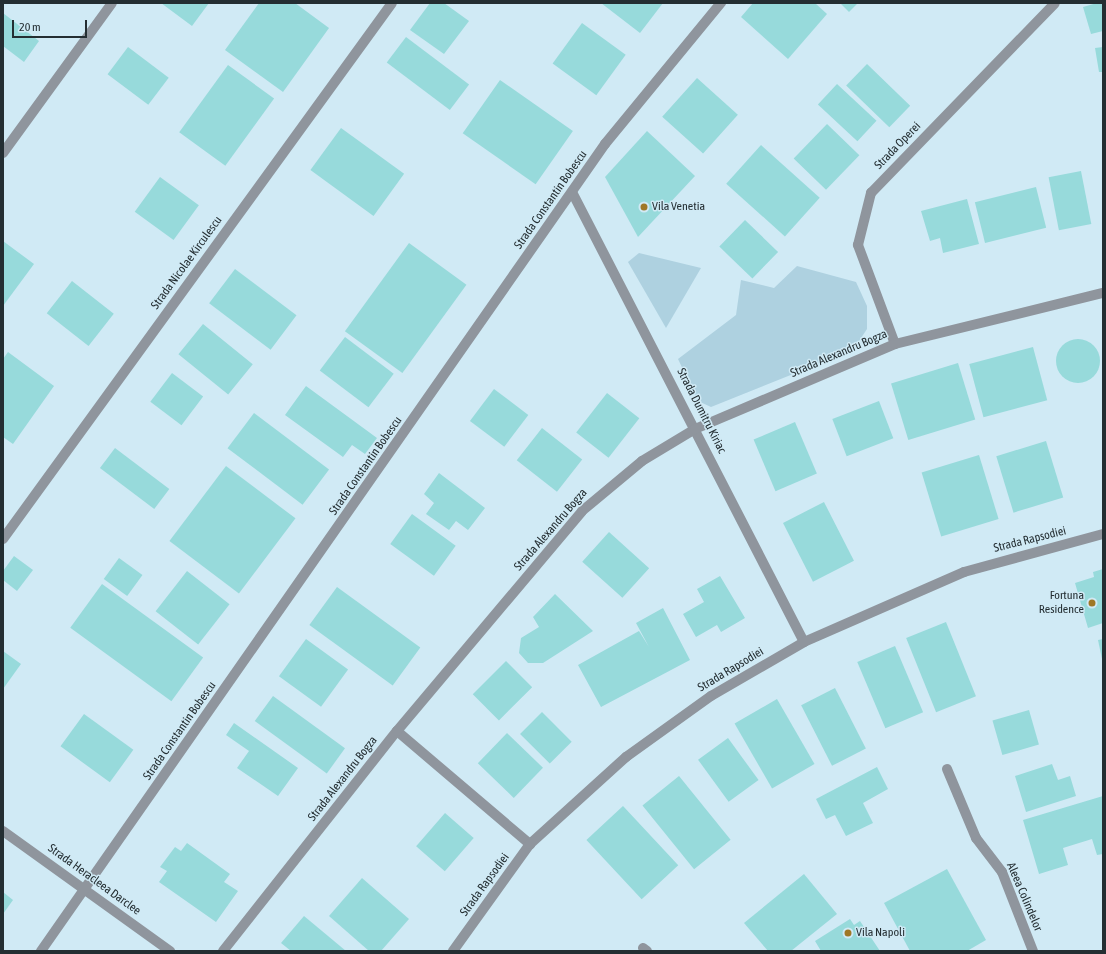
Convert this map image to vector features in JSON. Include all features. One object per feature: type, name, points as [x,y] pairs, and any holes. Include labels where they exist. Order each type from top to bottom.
[{"type":"street","points":[[3,153],[112,3]]},
{"type":"street","name":"Strada Nicolae Kirculescu","points":[[3,539],[392,3]]},
{"type":"street","name":"Strada Constantin Bobescu","points":[[41,951],[86,890],[605,144],[721,3]]},
{"type":"street","name":"Strada Operei","points":[[895,344],[858,245],[871,193],[1055,3]]},
{"type":"street","name":"Strada Dumitru Kiriac","points":[[572,192],[696,429],[804,642]]},
{"type":"street","name":"Strada Alexandru Bogza","points":[[223,951],[397,731],[582,511],[642,461],[696,429],[895,344],[1103,293]]},
{"type":"street","name":"Strada Rapsodiei","points":[[453,951],[530,844],[626,757],[711,696],[804,642],[964,572],[1103,534]]},
{"type":"street","points":[[397,731],[530,844]]},
{"type":"street","name":"Aleea Colindelor","points":[[947,769],[976,838],[1002,872],[1033,951]]},
{"type":"street","name":"Strada Heracleea Darclee","points":[[3,831],[170,951]]},
{"type":"shaded area","points":[[639,253],[701,268],[666,328],[628,262]]},
{"type":"shaded area","points":[[797,266],[856,282],[867,306],[867,329],[853,350],[711,407],[698,401],[678,359],[736,315],[741,280],[774,288]]},
{"type":"building","points":[[161,3],[209,3],[192,26]]},
{"type":"building","points":[[259,3],[295,3],[329,28],[283,92],[225,50]]},
{"type":"building","points":[[430,3],[444,3],[469,21],[444,54],[410,30]]},
{"type":"building","points":[[601,3],[663,3],[640,33]]},
{"type":"building","points":[[753,3],[815,3],[827,14],[788,59],[741,17]]},
{"type":"building","points":[[840,3],[858,3],[849,12]]},
{"type":"building","points":[[1103,3],[1103,31],[1091,34],[1083,7]]},
{"type":"building","points":[[3,13],[39,41],[24,62],[3,46]]},
{"type":"building","points":[[582,23],[626,55],[596,95],[553,63]]},
{"type":"building","points":[[406,37],[469,85],[450,110],[387,63]]},
{"type":"building","points":[[128,47],[169,78],[148,105],[108,74]]},
{"type":"building","points":[[1103,47],[1103,72],[1099,72],[1095,48]]},
{"type":"building","points":[[867,64],[910,106],[889,127],[846,86]]},
{"type":"building","points":[[228,65],[274,99],[225,166],[179,132]]},
{"type":"building","points":[[697,78],[738,115],[703,153],[662,117]]},
{"type":"building","points":[[500,80],[573,131],[536,184],[463,133]]},
{"type":"building","points":[[837,84],[876,121],[857,141],[818,104]]},
{"type":"building","points":[[827,124],[859,155],[826,190],[794,159]]},
{"type":"building","points":[[341,128],[404,174],[374,216],[310,170]]},
{"type":"building","name":"Vila Venetia","points":[[647,131],[695,176],[638,237],[605,177]]},
{"type":"building","points":[[761,145],[820,198],[785,237],[726,184]]},
{"type":"building","points":[[1081,171],[1091,224],[1059,230],[1049,177]]},
{"type":"building","points":[[160,177],[199,205],[174,240],[135,212]]},
{"type":"building","points":[[1036,187],[1046,228],[985,243],[975,202]]},
{"type":"building","points":[[967,199],[979,244],[943,253],[940,238],[930,241],[921,211]]},
{"type":"building","points":[[745,220],[778,252],[752,279],[719,247]]},
{"type":"building","points":[[3,241],[34,264],[3,306]]},
{"type":"building","points":[[409,243],[466,285],[402,373],[345,331]]},
{"type":"building","points":[[235,269],[296,315],[271,350],[209,303]]},
{"type":"building","points":[[72,281],[114,314],[89,346],[47,313]]},
{"type":"building","points":[[203,324],[253,364],[228,395],[178,354]]},
{"type":"building","points":[[345,337],[394,374],[368,407],[320,371]]},
{"type":"building","points":[[1074,339],[1082,339],[1087,340],[1094,345],[1099,352],[1099,370],[1094,377],[1087,382],[1074,383],[1066,380],[1059,373],[1056,365],[1056,357],[1059,349],[1066,342]]},
{"type":"building","points":[[1033,347],[1047,400],[983,417],[969,364]]},
{"type":"building","points":[[8,352],[54,386],[13,444],[3,437],[3,359]]},
{"type":"building","points":[[958,363],[975,419],[908,440],[891,383]]},
{"type":"building","points":[[172,373],[203,396],[181,425],[150,402]]},
{"type":"building","points":[[306,386],[377,438],[365,454],[352,445],[343,457],[285,415]]},
{"type":"building","points":[[494,389],[528,415],[504,447],[470,421]]},
{"type":"building","points":[[607,393],[639,418],[609,458],[576,432]]},
{"type":"building","points":[[879,401],[893,438],[847,456],[832,419]]},
{"type":"building","points":[[254,413],[329,470],[303,505],[228,448]]},
{"type":"building","points":[[795,422],[817,474],[775,491],[754,440]]},
{"type":"building","points":[[542,428],[582,459],[557,492],[517,460]]},
{"type":"building","points":[[1046,441],[1063,497],[1014,513],[996,456]]},
{"type":"building","points":[[115,448],[169,489],[154,509],[100,468]]},
{"type":"building","points":[[979,455],[999,519],[941,537],[922,473]]},
{"type":"building","points":[[226,466],[295,518],[239,593],[169,541]]},
{"type":"building","points":[[439,473],[485,508],[468,530],[456,521],[449,530],[426,514],[434,503],[424,494]]},
{"type":"building","points":[[824,502],[854,561],[813,582],[783,523]]},
{"type":"building","points":[[412,514],[456,546],[434,576],[390,544]]},
{"type":"building","points":[[609,532],[649,568],[622,598],[582,562]]},
{"type":"building","points":[[14,556],[33,570],[17,591],[3,580],[3,571]]},
{"type":"building","points":[[119,558],[142,575],[127,596],[104,579]]},
{"type":"building","name":"Fortuna Residence","points":[[1103,569],[1103,623],[1088,628],[1075,583],[1094,577],[1093,572]]},
{"type":"building","points":[[187,571],[230,604],[198,644],[156,611]]},
{"type":"building","points":[[720,576],[745,618],[721,632],[717,625],[696,637],[683,614],[704,602],[697,589]]},
{"type":"building","points":[[102,584],[203,657],[171,701],[70,628]]},
{"type":"building","points":[[337,587],[420,648],[393,686],[309,625]]},
{"type":"building","points":[[555,594],[593,631],[543,663],[528,663],[519,653],[521,638],[539,627],[533,617]]},
{"type":"building","points":[[663,608],[690,660],[601,707],[578,665],[639,631],[649,647],[636,623]]},
{"type":"building","points":[[946,622],[976,696],[936,712],[906,638]]},
{"type":"building","points":[[306,639],[348,670],[321,707],[279,676]]},
{"type":"building","points":[[1103,639],[1103,659],[1102,659],[1098,640]]},
{"type":"building","points":[[895,646],[923,712],[885,728],[857,662]]},
{"type":"building","points":[[3,651],[21,664],[3,689]]},
{"type":"building","points":[[506,661],[532,687],[499,720],[473,694]]},
{"type":"building","points":[[835,688],[866,749],[832,766],[801,705]]},
{"type":"building","points":[[273,696],[345,748],[327,773],[255,721]]},
{"type":"building","points":[[777,699],[814,764],[772,788],[735,724]]},
{"type":"building","points":[[1029,710],[1039,745],[1002,755],[992,720]]},
{"type":"building","points":[[542,712],[572,742],[550,764],[520,734]]},
{"type":"building","points":[[84,714],[133,750],[110,782],[60,746]]},
{"type":"building","points":[[234,723],[298,768],[278,796],[237,768],[249,751],[226,735]]},
{"type":"building","points":[[507,733],[543,768],[514,798],[478,763]]},
{"type":"building","points":[[728,738],[759,780],[729,802],[698,760]]},
{"type":"building","points":[[1052,764],[1058,780],[1070,776],[1076,796],[1026,812],[1015,776]]},
{"type":"building","points":[[877,767],[888,789],[863,803],[873,823],[846,836],[835,815],[826,819],[816,799]]},
{"type":"building","points":[[679,776],[731,840],[694,869],[642,806]]},
{"type":"building","points":[[1103,796],[1103,854],[1097,855],[1092,839],[1063,848],[1068,865],[1039,874],[1023,820]]},
{"type":"building","points":[[623,806],[678,865],[642,899],[586,840]]},
{"type":"building","points":[[445,813],[474,838],[445,871],[416,846]]},
{"type":"building","points":[[187,843],[230,874],[224,882],[238,891],[216,922],[159,882],[167,871],[160,867],[175,847],[181,851]]},
{"type":"building","points":[[947,869],[986,940],[967,951],[910,951],[884,903]]},
{"type":"building","points":[[804,874],[837,914],[791,951],[768,951],[744,923]]},
{"type":"building","points":[[362,878],[409,919],[381,951],[369,951],[329,916]]},
{"type":"building","points":[[3,892],[13,900],[3,914]]},
{"type":"building","points":[[304,916],[346,951],[291,951],[281,943]]},
{"type":"building","name":"Vila Napoli","points":[[850,919],[854,925],[860,921],[880,951],[821,951],[815,941]]},
{"type":"place","name":"Vila Venetia","points":[[644,207]]},
{"type":"place","name":"Fortuna Residence","points":[[1092,603]]},
{"type":"place","name":"Vila Napoli","points":[[848,933]]}]
